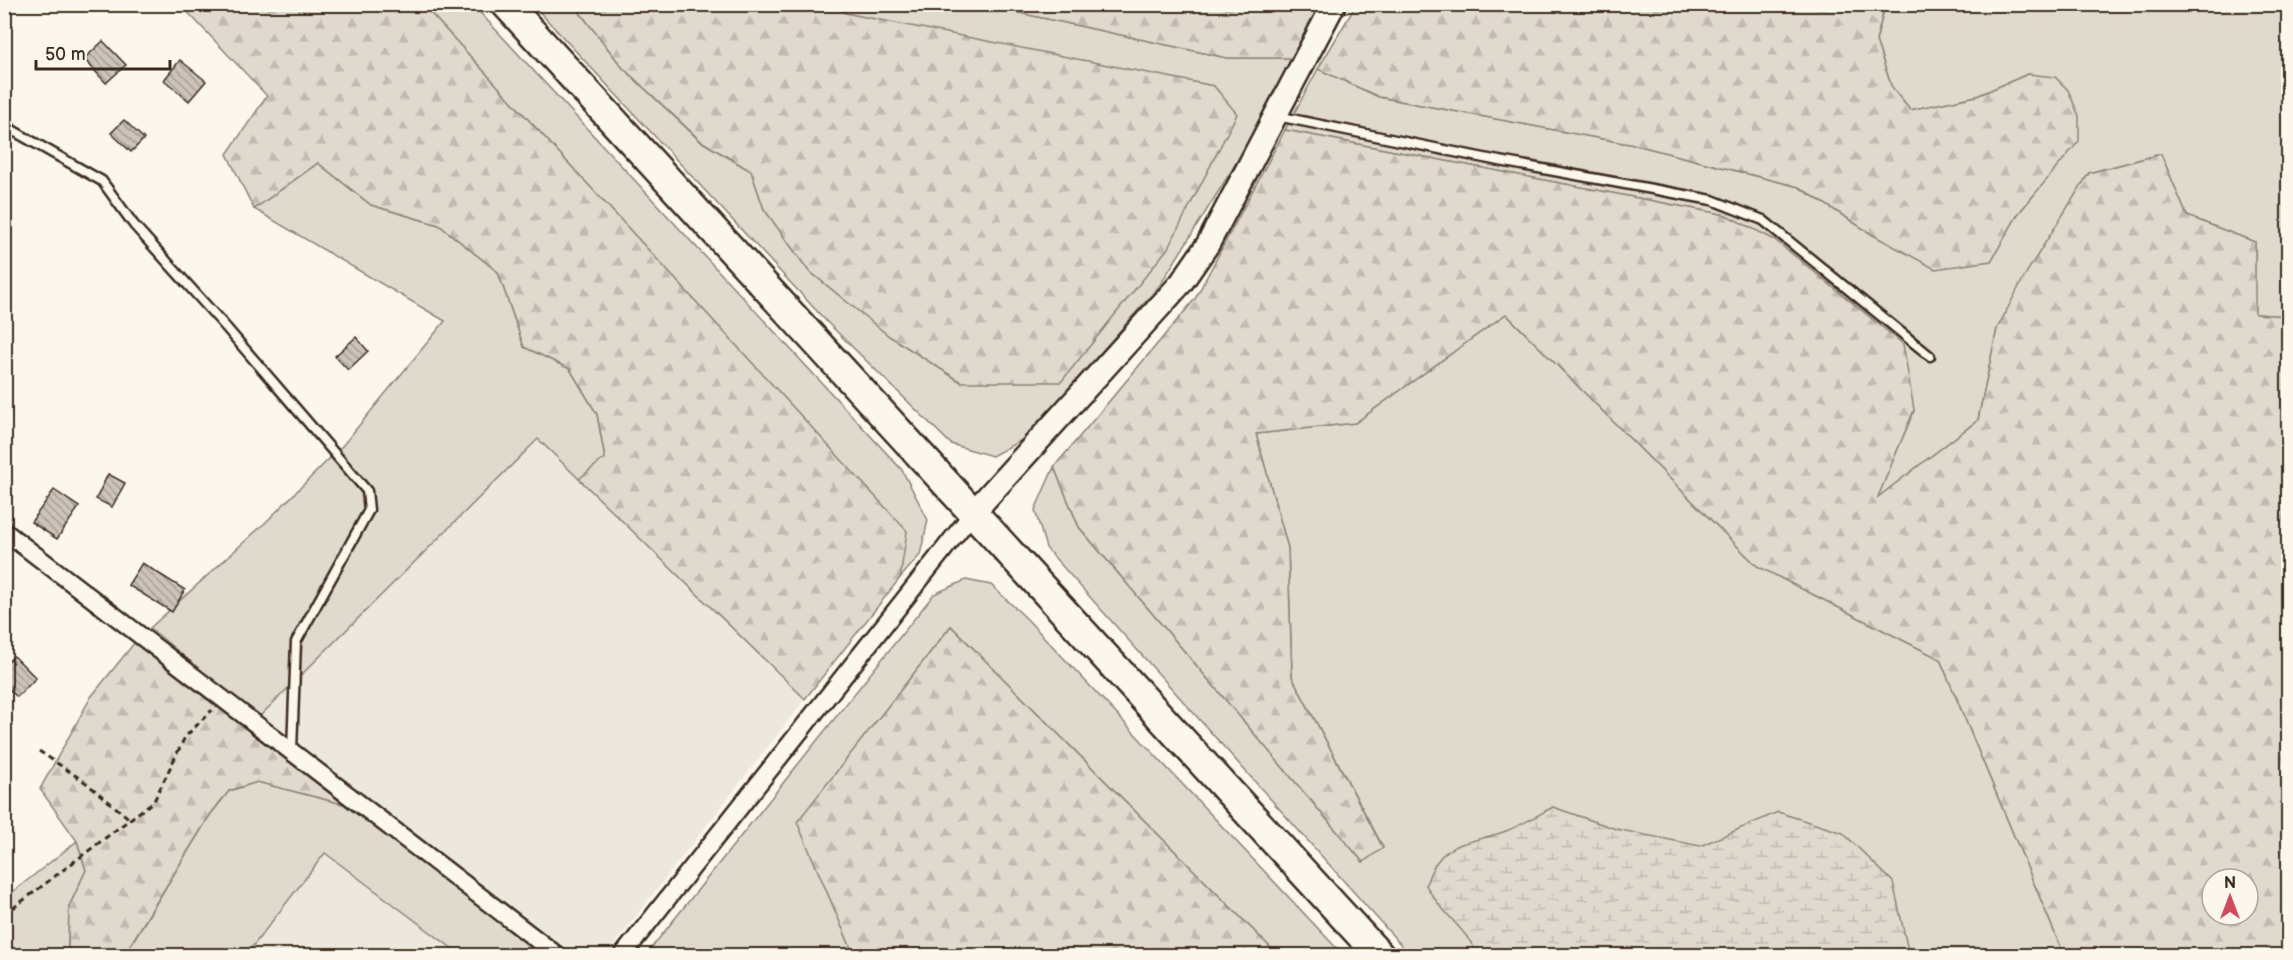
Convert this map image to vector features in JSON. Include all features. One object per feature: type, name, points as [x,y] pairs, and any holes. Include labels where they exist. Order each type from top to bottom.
[{"type":"highway","points":[[506,4],[1380,956]]},
{"type":"street","points":[[622,956],[972,514],[1181,283],[1208,244],[1334,4]]},
{"type":"street","points":[[4,531],[558,956]]},
{"type":"lane","points":[[1276,116],[1517,165],[1712,200],[1762,219],[1930,356]]},
{"type":"lane","points":[[4,119],[12,130],[102,181],[134,225],[368,491],[369,510],[296,642],[292,750]]},
{"type":"path","points":[[4,915],[154,801],[185,737],[224,698]]},
{"type":"path","points":[[39,751],[85,782],[131,820]]},
{"type":"shaded area","points":[[539,439],[805,699],[605,956],[573,955],[258,718]]},
{"type":"shaded area","points":[[325,852],[461,955],[246,956]]},
{"type":"green space","points":[[181,5],[423,5],[907,531],[900,578],[805,699],[579,479],[605,458],[597,414],[570,369],[524,347],[498,272],[439,225],[371,205],[318,163],[254,209],[227,154],[267,96]]},
{"type":"green space","points":[[423,5],[473,5],[902,470],[928,520],[920,555],[900,578],[906,531]]},
{"type":"green space","points":[[533,5],[574,5],[623,68],[700,141],[751,171],[764,209],[808,270],[889,336],[961,382],[845,12],[837,5],[983,5],[1227,58],[1294,58],[1243,152],[1160,285],[1027,437],[992,456],[951,444],[827,322]]},
{"type":"green space","points":[[574,5],[837,5],[845,13],[1214,86],[1237,114],[1168,248],[1061,382],[961,382],[889,336],[808,270],[764,209],[751,171],[701,141],[623,68]]},
{"type":"green space","points":[[983,5],[1322,5],[1294,58],[1227,58]]},
{"type":"green space","points":[[1356,5],[1885,5],[1876,41],[1892,88],[1910,110],[1977,96],[2028,74],[2055,77],[2068,90],[2079,116],[2079,141],[2018,214],[1991,261],[1935,269],[1873,235],[1799,187],[1640,146],[1379,97],[1318,69]]},
{"type":"green space","points":[[1885,5],[2288,5],[2288,316],[2254,314],[2255,242],[2187,216],[2161,154],[2089,173],[1997,329],[1978,420],[1877,498],[1914,411],[1726,215],[1285,130],[1318,69],[1379,97],[1640,146],[1799,187],[1873,235],[1991,261],[2018,214],[2078,141],[2028,74],[1977,96],[1910,110],[1892,88],[1876,41]]},
{"type":"green space","points":[[1285,130],[1726,215],[1775,240],[1903,344],[1914,410],[1878,497],[1978,420],[1997,329],[2025,275],[2089,173],[2161,154],[2187,216],[2255,242],[2255,314],[2288,316],[2288,955],[2064,955],[1940,659],[1757,566],[1506,314],[1355,423],[1256,434],[1288,548],[1292,677],[1383,848],[1363,862],[1079,527],[1054,467],[1195,299]]},
{"type":"green space","points":[[318,163],[371,205],[439,225],[498,272],[524,347],[570,369],[597,414],[605,458],[579,479],[538,439],[258,718],[150,628],[265,523],[343,445],[445,321],[254,209]]},
{"type":"green space","points":[[1506,314],[1757,566],[1940,659],[2064,955],[1410,955],[1046,548],[1035,510],[1054,467],[1079,527],[1363,862],[1383,847],[1292,677],[1288,548],[1256,434],[1355,423]]},
{"type":"green space","points":[[966,580],[991,585],[1027,619],[1343,955],[1278,955],[951,626],[798,822],[854,955],[645,956],[934,594]]},
{"type":"green space","points":[[951,626],[1278,955],[854,955],[797,822]]},
{"type":"green space","points":[[135,642],[343,804],[257,782],[229,791],[210,815],[124,955],[78,955],[68,949],[69,907],[86,870],[77,841],[40,789],[91,697]]},
{"type":"green space","points":[[257,782],[343,804],[546,955],[461,955],[325,853],[246,955],[124,956],[210,815],[229,791]]},
{"type":"green space","points":[[1553,807],[1616,829],[1700,846],[1778,812],[1843,833],[1893,882],[1909,955],[1477,955],[1467,936],[1438,904],[1426,885],[1432,870],[1439,859],[1457,846],[1506,831]]},
{"type":"green space","points":[[77,841],[86,870],[69,907],[68,948],[78,955],[5,956],[5,898]]},
{"type":"building","points":[[103,41],[126,65],[106,83],[84,59]]},
{"type":"building","points":[[180,60],[206,81],[189,101],[164,80]]},
{"type":"building","points":[[124,120],[144,139],[131,152],[111,133]]},
{"type":"building","points":[[356,337],[368,351],[348,370],[335,356]]},
{"type":"building","points":[[108,474],[125,483],[112,507],[96,499]]},
{"type":"building","points":[[54,490],[79,507],[57,539],[31,522]]},
{"type":"building","points":[[142,563],[185,590],[172,612],[128,585]]},
{"type":"building","points":[[14,656],[36,678],[17,697],[4,684],[4,665]]}]
